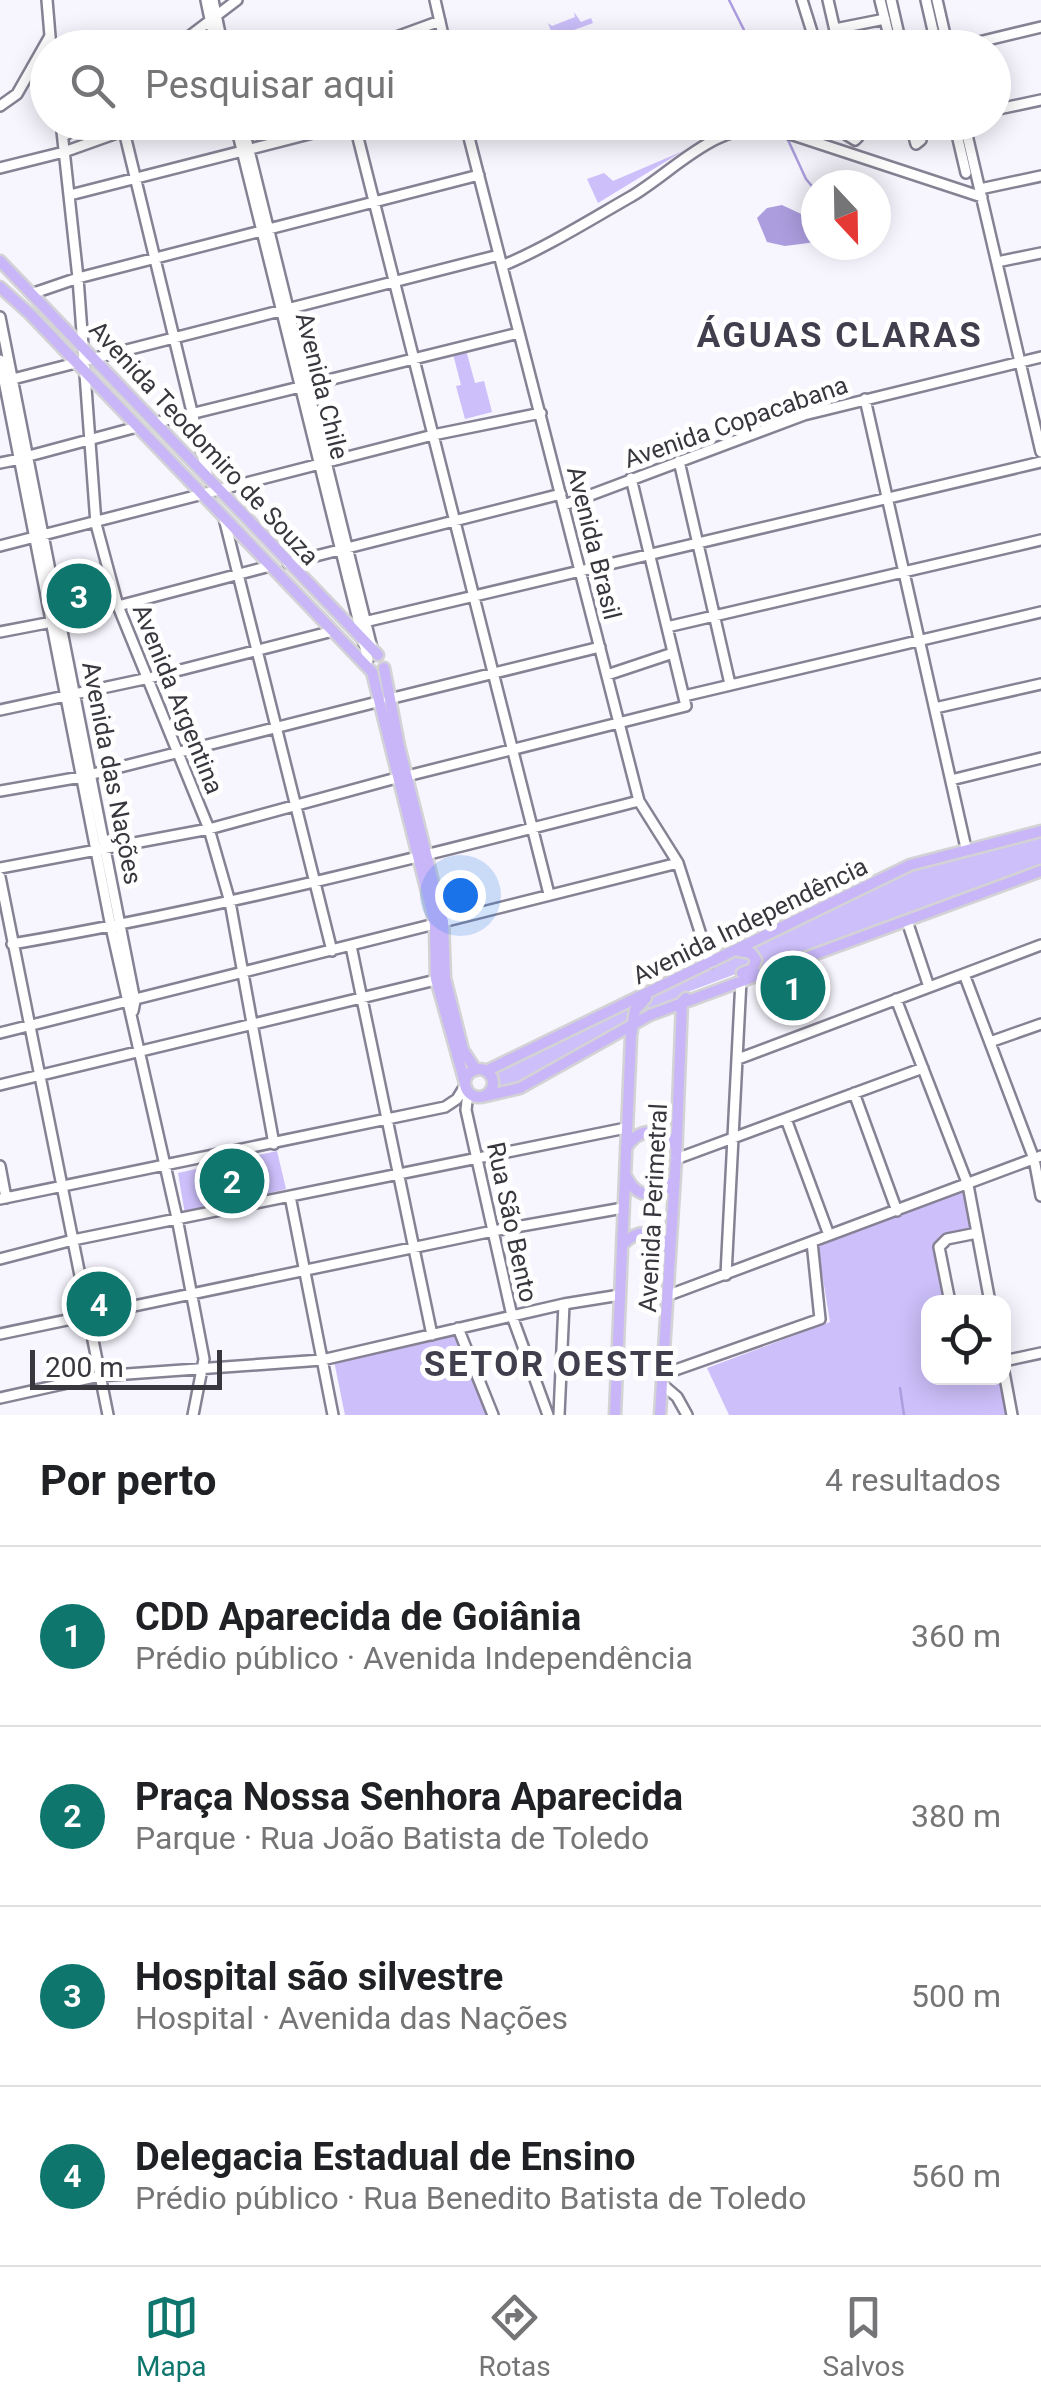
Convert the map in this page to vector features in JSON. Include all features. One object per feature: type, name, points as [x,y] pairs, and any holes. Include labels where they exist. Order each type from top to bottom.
[{"type":"main road","points":[[0,287],[10,278],[3,264]]},
{"type":"main road","name":"Avenida Teodomiro de Souza","points":[[3,264],[82,344],[85,374],[333,631],[372,659]]},
{"type":"main road","name":"Avenida Teodomiro de Souza","points":[[0,287],[158,422],[372,659]]},
{"type":"main road","name":"Avenida Chile","points":[[372,659],[439,923]]},
{"type":"main road","name":"Avenida Independência","points":[[481,1070],[910,865],[1041,831]]},
{"type":"main road","name":"Avenida Independência","points":[[486,1096],[520,1088],[633,1023],[682,1002],[1041,871]]},
{"type":"main road","name":"Rua São Bento","points":[[439,923],[440,979],[466,1087]]},
{"type":"main road","points":[[682,1002],[692,993],[755,966],[752,953],[732,952]]},
{"type":"main road","points":[[633,1023],[637,1006],[686,975]]},
{"type":"main road","name":"Rua São Bento","points":[[440,979],[463,1050],[481,1070]]},
{"type":"main road","points":[[646,998],[642,1006],[650,1015]]},
{"type":"main road","name":"Avenida Perimetral","points":[[660,1415],[665,1387],[682,1002]]},
{"type":"main road","name":"Avenida Perimetral","points":[[616,1415],[633,1023]]},
{"type":"main road","points":[[481,1070],[494,1085],[486,1096],[476,1097],[466,1087],[467,1076],[481,1070]]},
{"type":"main road","points":[[626,1149],[638,1134],[656,1131],[664,1134],[676,1153]]},
{"type":"main road","points":[[625,1172],[633,1188],[645,1194],[659,1194],[674,1180]]},
{"type":"main road","points":[[622,1245],[638,1232],[649,1232],[667,1243],[670,1252]]},
{"type":"street","points":[[48,0],[50,30]]},
{"type":"street","points":[[210,0],[215,30]]},
{"type":"street","points":[[197,30],[236,0]]},
{"type":"street","points":[[435,0],[442,30]]},
{"type":"street","points":[[802,0],[811,30]]},
{"type":"street","points":[[828,0],[835,29],[885,19]]},
{"type":"street","points":[[880,0],[889,30]]},
{"type":"street","points":[[891,0],[892,30]]},
{"type":"street","points":[[926,0],[933,30]]},
{"type":"street","points":[[937,0],[946,30]]},
{"type":"street","points":[[415,30],[440,21]]},
{"type":"street","points":[[1011,34],[1041,27]]},
{"type":"street","points":[[0,106],[17,94],[30,74]]},
{"type":"street","points":[[1011,106],[1041,100]]},
{"type":"street","points":[[63,140],[82,344]]},
{"type":"street","points":[[0,168],[98,140]]},
{"type":"street","points":[[126,140],[209,481]]},
{"type":"street","name":"Avenida Chile","points":[[244,140],[372,659]]},
{"type":"street","points":[[70,195],[286,140]]},
{"type":"street","points":[[358,140],[549,894]]},
{"type":"street","name":"Avenida Brasil","points":[[469,140],[639,801],[678,863],[710,963]]},
{"type":"street","points":[[502,266],[635,194],[715,140]]},
{"type":"street","points":[[810,140],[981,193],[1041,176]]},
{"type":"street","points":[[958,140],[966,173]]},
{"type":"street","points":[[968,140],[1041,452]]},
{"type":"street","points":[[34,293],[78,278],[478,175]]},
{"type":"street","points":[[997,262],[1041,253]]},
{"type":"street","points":[[6,381],[500,254]]},
{"type":"street","name":"Avenida das Nações","points":[[0,317],[6,381]]},
{"type":"street","points":[[158,422],[520,333]]},
{"type":"street","name":"Avenida Copacabana","points":[[288,563],[345,546],[562,499],[632,478],[804,415],[1041,358]]},
{"type":"street","name":"Avenida das Nações","points":[[0,360],[24,458],[71,696],[96,851],[116,926],[204,1360],[193,1415]]},
{"type":"street","name":"Avenida Argentina","points":[[85,374],[96,524],[118,606],[209,829],[230,902],[274,1144]]},
{"type":"street","points":[[866,399],[966,848]]},
{"type":"street","points":[[0,546],[433,436],[541,413]]},
{"type":"street","points":[[0,462],[91,442],[137,427]]},
{"type":"street","points":[[679,461],[730,684]]},
{"type":"street","points":[[364,622],[1041,462]]},
{"type":"street","points":[[632,478],[685,701]]},
{"type":"street","points":[[224,518],[332,951]]},
{"type":"street","name":"Avenida das Nações","points":[[39,537],[52,622],[71,696]]},
{"type":"street","points":[[668,627],[1041,540]]},
{"type":"street","points":[[118,606],[270,566]]},
{"type":"street","points":[[0,868],[209,829],[620,724],[730,684],[1041,612]]},
{"type":"street","points":[[0,632],[52,622]]},
{"type":"street","points":[[0,710],[150,678],[333,631]]},
{"type":"street","points":[[0,791],[276,730],[600,647]]},
{"type":"street","points":[[607,675],[673,653]]},
{"type":"street","points":[[935,708],[1041,684]]},
{"type":"street","points":[[951,780],[1041,758]]},
{"type":"street","name":"Avenida das Nações","points":[[86,775],[108,849],[116,926]]},
{"type":"street","points":[[12,944],[314,884],[639,801]]},
{"type":"street","points":[[0,1033],[132,1005],[678,863]]},
{"type":"street","points":[[0,876],[108,1415]]},
{"type":"street","points":[[907,921],[929,987]]},
{"type":"street","points":[[351,946],[432,1335]]},
{"type":"street","points":[[738,1058],[1041,946]]},
{"type":"street","points":[[964,974],[1037,1158],[1041,1196]]},
{"type":"street","points":[[0,1085],[440,979]]},
{"type":"street","points":[[726,1274],[741,980]]},
{"type":"street","points":[[896,1000],[968,1184],[989,1295]]},
{"type":"street","points":[[990,1042],[1041,1024]]},
{"type":"street","points":[[676,1153],[734,1138],[922,1068]]},
{"type":"street","points":[[0,1166],[3,1199],[445,1107],[466,1087]]},
{"type":"street","name":"Rua São Bento","points":[[466,1087],[466,1110],[512,1316],[547,1412]]},
{"type":"street","points":[[854,1093],[897,1210]]},
{"type":"street","points":[[786,1120],[829,1235]]},
{"type":"street","points":[[0,1259],[177,1218],[626,1128]]},
{"type":"street","points":[[669,1295],[1037,1158]]},
{"type":"street","points":[[290,1196],[334,1415]]},
{"type":"street","points":[[0,1334],[494,1231],[623,1208]]},
{"type":"street","points":[[949,1295],[939,1248],[947,1239],[977,1233]]},
{"type":"street","points":[[687,1415],[665,1387],[820,1318],[812,1242]]},
{"type":"street","points":[[0,1398],[100,1376],[322,1360],[564,1304],[620,1296]]},
{"type":"street","points":[[547,1412],[559,1411],[564,1304]]},
{"type":"street","points":[[458,1328],[494,1415]]},
{"type":"street","points":[[1011,1359],[1041,1353]]},
{"type":"street","points":[[1006,1385],[1012,1415]]},
{"type":"shaded area","points":[[574,12],[581,22],[591,18],[593,23],[574,30],[551,30],[548,23],[552,26],[575,17]]},
{"type":"shaded area","points":[[683,151],[598,203],[587,179],[604,173],[613,181]]},
{"type":"shaded area","points":[[782,205],[801,214],[801,244],[767,242],[757,218],[767,208]]},
{"type":"shaded area","points":[[466,350],[475,383],[484,381],[492,412],[465,419],[453,354]]},
{"type":"shaded area","points":[[1041,834],[1041,865],[758,969],[759,956],[748,947],[923,863]]},
{"type":"shaded area","points":[[746,955],[752,959],[749,969],[682,994],[679,999],[647,1008],[649,1000],[713,964]]},
{"type":"shaded area","points":[[636,1003],[629,1019],[523,1081],[495,1089],[497,1080],[492,1069],[512,1064]]},
{"type":"shaded area","points":[[277,1151],[286,1189],[185,1214],[178,1173]]},
{"type":"shaded area","points":[[964,1191],[974,1227],[944,1236],[935,1246],[945,1295],[921,1295],[921,1385],[1004,1385],[1010,1415],[729,1415],[707,1368],[830,1322],[818,1248]]},
{"type":"shaded area","points":[[456,1334],[489,1415],[345,1415],[334,1361]]},
{"type":"waterway","points":[[729,0],[744,30]]},
{"type":"waterway","points":[[788,140],[802,170]]},
{"type":"waterway","points":[[900,1388],[904,1415]]},
{"type":"place","name":"Hospital são silvestre","points":[[79,596]]},
{"type":"place","name":"CDD Aparecida de Goiânia","points":[[793,988]]},
{"type":"place","name":"Praça Nossa Senhora Aparecida","points":[[232,1181]]},
{"type":"place","name":"Delegacia Estadual de Ensino","points":[[99,1304]]},
{"type":"district","name":"ÁGUAS CLARAS","points":[[840,335]]},
{"type":"district","name":"SETOR OESTE","points":[[550,1364]]}]
